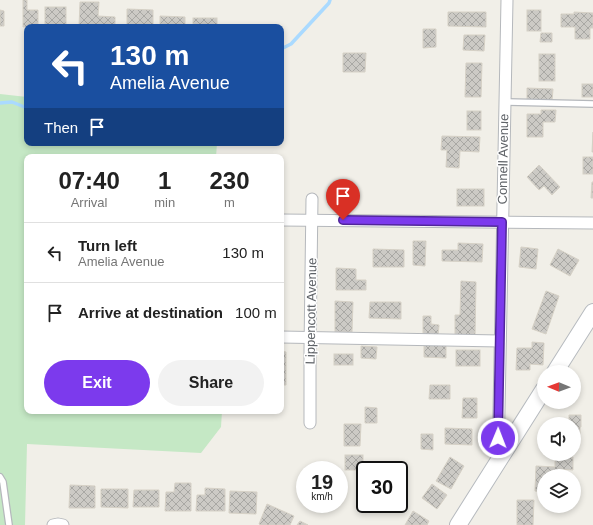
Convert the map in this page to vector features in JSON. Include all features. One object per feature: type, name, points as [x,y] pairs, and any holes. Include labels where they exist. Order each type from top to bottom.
[{"type":"main road","points":[[559,365],[593,312]]},
{"type":"main road","points":[[458,525],[537,400]]},
{"type":"street","name":"Connell Avenue","points":[[498,462],[507,0]]},
{"type":"street","name":"Lippencott Avenue","points":[[310,423],[312,199]]},
{"type":"street","points":[[284,220],[593,223]]},
{"type":"street","points":[[284,337],[500,341]]},
{"type":"street","points":[[53,525],[62,525]]},
{"type":"lane","points":[[504,102],[593,104]]},
{"type":"lane","points":[[0,477],[3,482],[9,525]]},
{"type":"green space","points":[[0,94],[24,97],[24,146],[217,146],[216,154],[24,154],[24,414],[222,414],[221,427],[201,453],[27,444],[25,525],[0,525]]},
{"type":"building","points":[[23,0],[27,0],[27,10],[38,10],[38,24],[24,24],[23,27]]},
{"type":"building","points":[[80,2],[99,2],[98,16],[115,17],[115,24],[79,24]]},
{"type":"building","points":[[45,7],[66,7],[66,24],[45,24]]},
{"type":"building","points":[[127,9],[153,10],[153,24],[127,24]]},
{"type":"building","points":[[0,10],[4,11],[4,26],[0,26]]},
{"type":"building","points":[[527,10],[541,10],[541,31],[527,31]]},
{"type":"building","points":[[448,12],[486,12],[486,27],[448,26]]},
{"type":"building","points":[[574,12],[593,13],[593,28],[590,28],[590,39],[575,39],[575,27],[561,27],[561,14],[574,14]]},
{"type":"building","points":[[160,16],[185,17],[185,24],[160,24]]},
{"type":"building","points":[[193,18],[217,18],[217,24],[193,24]]},
{"type":"building","points":[[423,29],[436,29],[436,47],[423,48]]},
{"type":"building","points":[[541,33],[552,33],[552,42],[540,42]]},
{"type":"building","points":[[464,35],[485,35],[484,51],[463,50]]},
{"type":"building","points":[[343,53],[366,53],[365,72],[343,72]]},
{"type":"building","points":[[539,54],[555,54],[555,81],[539,81]]},
{"type":"building","points":[[466,63],[482,63],[481,97],[465,97]]},
{"type":"building","points":[[582,84],[593,84],[593,97],[582,97]]},
{"type":"building","points":[[527,88],[553,89],[552,101],[527,101]]},
{"type":"building","points":[[541,110],[556,110],[555,122],[543,122],[543,137],[527,137],[527,114],[541,114]]},
{"type":"building","points":[[467,111],[481,111],[481,130],[467,130]]},
{"type":"building","points":[[442,136],[480,137],[479,152],[460,151],[459,168],[446,167],[447,150],[441,150]]},
{"type":"building","points":[[583,157],[593,157],[593,174],[583,174]]},
{"type":"building","points":[[539,165],[560,187],[552,195],[544,186],[539,190],[527,177]]},
{"type":"building","points":[[592,182],[593,198],[591,198]]},
{"type":"building","points":[[334,185],[348,185],[348,205],[334,205]]},
{"type":"building","points":[[457,189],[484,189],[484,206],[457,206]]},
{"type":"building","points":[[413,241],[426,241],[425,266],[413,265]]},
{"type":"building","points":[[458,243],[483,244],[482,262],[442,261],[442,250],[458,250]]},
{"type":"building","points":[[521,247],[538,249],[536,269],[519,267]]},
{"type":"building","points":[[373,249],[404,250],[404,267],[373,267]]},
{"type":"building","points":[[558,249],[579,260],[570,276],[550,265]]},
{"type":"building","points":[[336,268],[356,269],[356,280],[366,280],[366,290],[336,290]]},
{"type":"building","points":[[461,281],[476,282],[475,337],[455,336],[455,315],[460,315]]},
{"type":"building","points":[[546,291],[559,296],[546,334],[532,329]]},
{"type":"building","points":[[335,301],[353,302],[352,332],[335,332]]},
{"type":"building","points":[[370,302],[401,302],[401,319],[369,318]]},
{"type":"building","points":[[423,316],[431,316],[431,324],[439,325],[438,336],[423,336]]},
{"type":"building","points":[[532,342],[544,343],[543,365],[530,364],[530,370],[516,370],[517,348],[532,348]]},
{"type":"building","points":[[424,345],[446,345],[446,358],[424,357]]},
{"type":"building","points":[[361,346],[377,347],[376,359],[361,358]]},
{"type":"building","points":[[456,350],[480,350],[480,366],[456,366]]},
{"type":"building","points":[[284,352],[286,352],[286,385],[284,385]]},
{"type":"building","points":[[334,354],[353,354],[353,365],[334,365]]},
{"type":"building","points":[[430,385],[450,385],[450,399],[429,399]]},
{"type":"building","points":[[463,398],[477,398],[477,418],[462,418]]},
{"type":"building","points":[[365,407],[377,408],[377,423],[365,423]]},
{"type":"building","points":[[569,415],[581,415],[581,417],[569,417]]},
{"type":"building","points":[[344,424],[361,424],[360,446],[344,446]]},
{"type":"building","points":[[445,428],[472,429],[472,445],[445,444]]},
{"type":"building","points":[[421,434],[433,434],[433,450],[421,449]]},
{"type":"building","points":[[345,455],[363,455],[363,461],[356,461],[356,470],[348,470],[348,461],[345,461]]},
{"type":"building","points":[[450,457],[464,466],[451,489],[436,481]]},
{"type":"building","points":[[555,461],[573,461],[573,469],[537,469],[537,491],[535,491],[536,466],[555,467]]},
{"type":"building","points":[[175,483],[191,483],[191,511],[165,511],[166,492],[174,492]]},
{"type":"building","points":[[432,484],[447,495],[437,509],[422,498]]},
{"type":"building","points":[[70,485],[95,486],[95,508],[69,508]]},
{"type":"building","points":[[205,488],[225,489],[225,511],[196,511],[197,495],[205,495]]},
{"type":"building","points":[[101,489],[128,489],[128,508],[101,507]]},
{"type":"building","points":[[134,490],[159,490],[159,507],[133,507]]},
{"type":"building","points":[[230,491],[257,492],[256,514],[229,513]]},
{"type":"building","points":[[517,500],[534,500],[533,525],[517,525]]},
{"type":"building","points":[[267,504],[294,516],[290,525],[259,524]]},
{"type":"building","points":[[413,511],[429,521],[427,525],[405,525]]},
{"type":"building","points":[[300,521],[308,525],[297,525]]},
{"type":"waterway","points":[[284,48],[291,44],[329,3],[330,0]]},
{"type":"waterway","points":[[0,103],[12,102],[24,107]]},
{"type":"route","points":[[343,220],[502,222],[498,438]]}]
